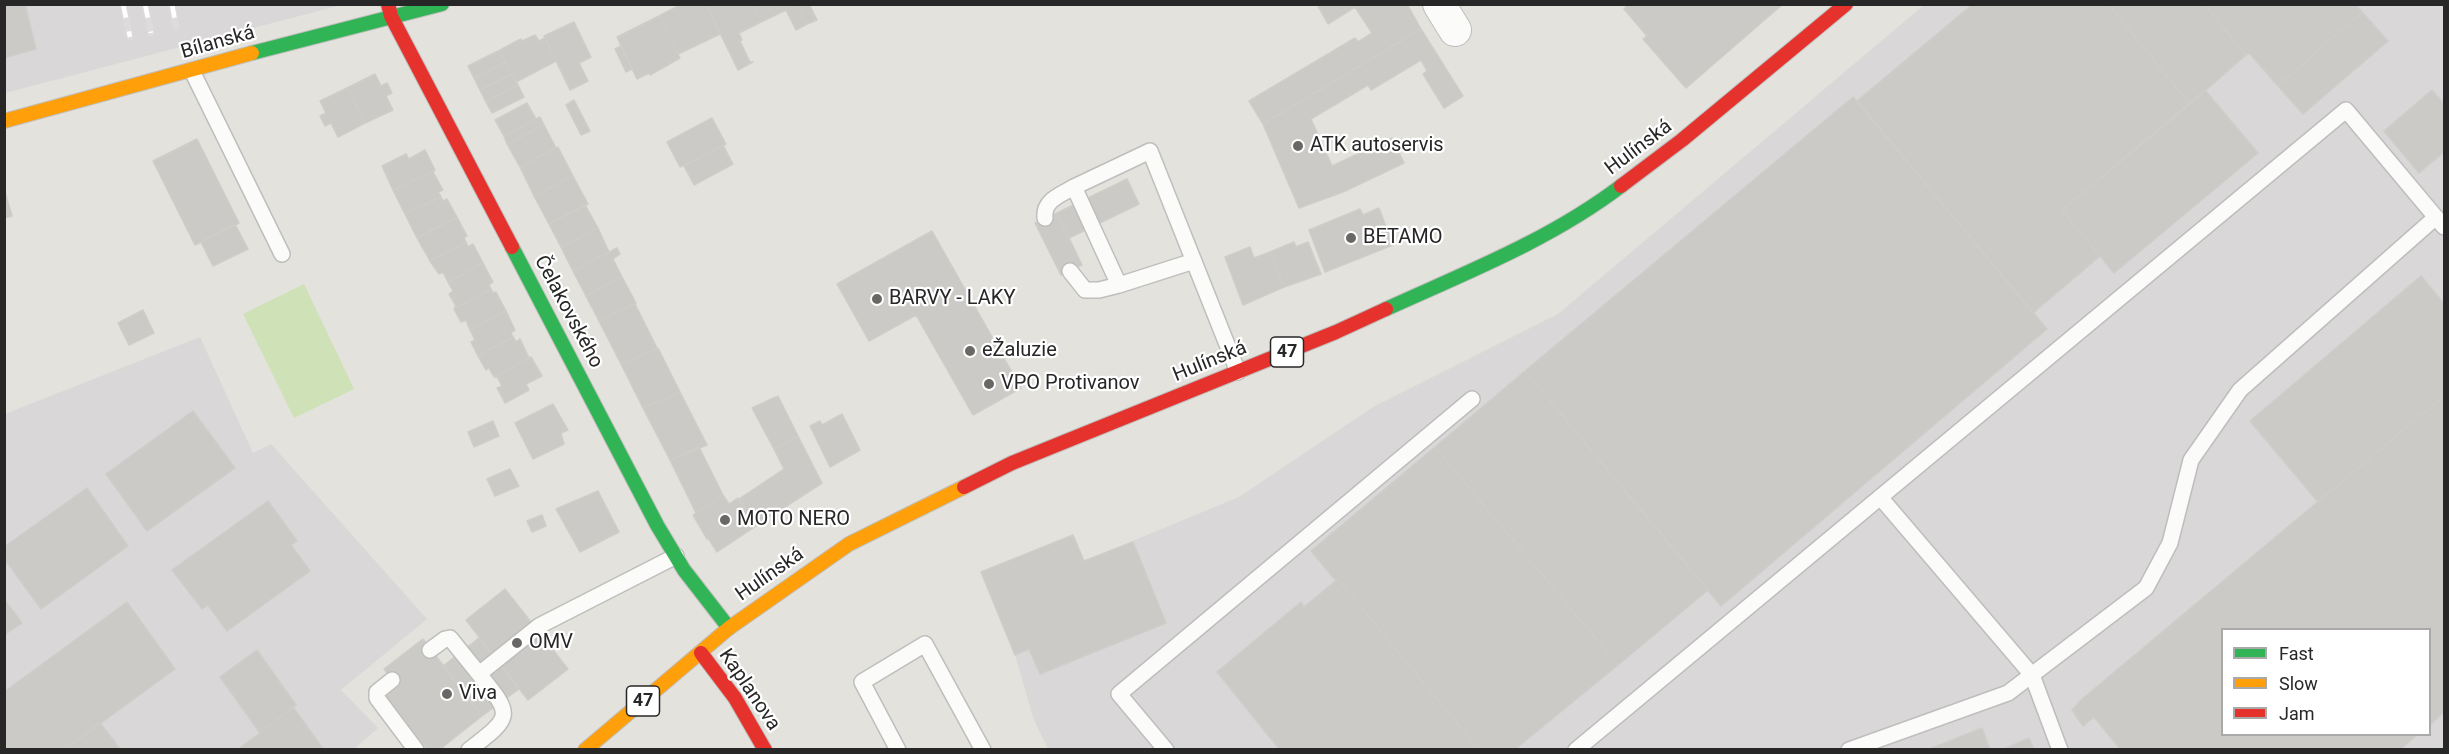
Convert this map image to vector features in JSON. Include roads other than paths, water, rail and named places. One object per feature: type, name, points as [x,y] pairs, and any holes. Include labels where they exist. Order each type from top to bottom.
[{"type":"main road","name":"Bílanská","points":[[4,121],[77,104],[192,71],[389,10],[442,4]]},
{"type":"main road","name":"Hulínská","points":[[585,750],[729,628],[849,544],[1012,464],[1336,332],[1493,260],[1556,228],[1612,193],[1683,140],[1846,4]]},
{"type":"main road","name":"Čelakovského","points":[[389,10],[676,556],[729,628]]},
{"type":"main road","name":"Kaplanova","points":[[701,653],[735,698],[765,750]]},
{"type":"lane","points":[[192,71],[282,254]]},
{"type":"lane","points":[[1576,750],[2346,110],[2440,222],[2240,390],[2191,460],[2170,543],[2146,588],[2008,693],[1849,750]]},
{"type":"lane","points":[[1045,218],[1044,210],[1049,202],[1074,187],[1150,151],[1238,372]]},
{"type":"lane","points":[[1074,187],[1119,285]]},
{"type":"lane","points":[[1070,271],[1085,290],[1099,290],[1194,261]]},
{"type":"lane","points":[[1166,750],[1119,694],[1472,399]]},
{"type":"lane","points":[[1880,497],[2032,675],[2060,750]]},
{"type":"lane","points":[[479,674],[539,626],[676,556]]},
{"type":"lane","points":[[430,650],[450,638],[502,703],[504,712],[501,722],[494,731],[469,750]]},
{"type":"lane","points":[[898,750],[862,682],[925,644],[983,750]]},
{"type":"lane","points":[[392,680],[377,692],[377,698],[416,750]]},
{"type":"railway","points":[[123,4],[130,37]]},
{"type":"railway","points":[[145,4],[151,33]]},
{"type":"railway","points":[[172,4],[176,26]]},
{"type":"place","name":"ATK autoservis","points":[[1298,146]]},
{"type":"place","name":"BETAMO","points":[[1351,238]]},
{"type":"place","name":"BARVY - LAKY","points":[[877,299]]},
{"type":"place","name":"eŽaluzie","points":[[970,351]]},
{"type":"place","name":"VPO Protivanov","points":[[989,384]]},
{"type":"place","name":"MOTO NERO","points":[[725,520]]},
{"type":"place","name":"OMV","points":[[517,643]]},
{"type":"place","name":"Viva","points":[[447,694]]}]
